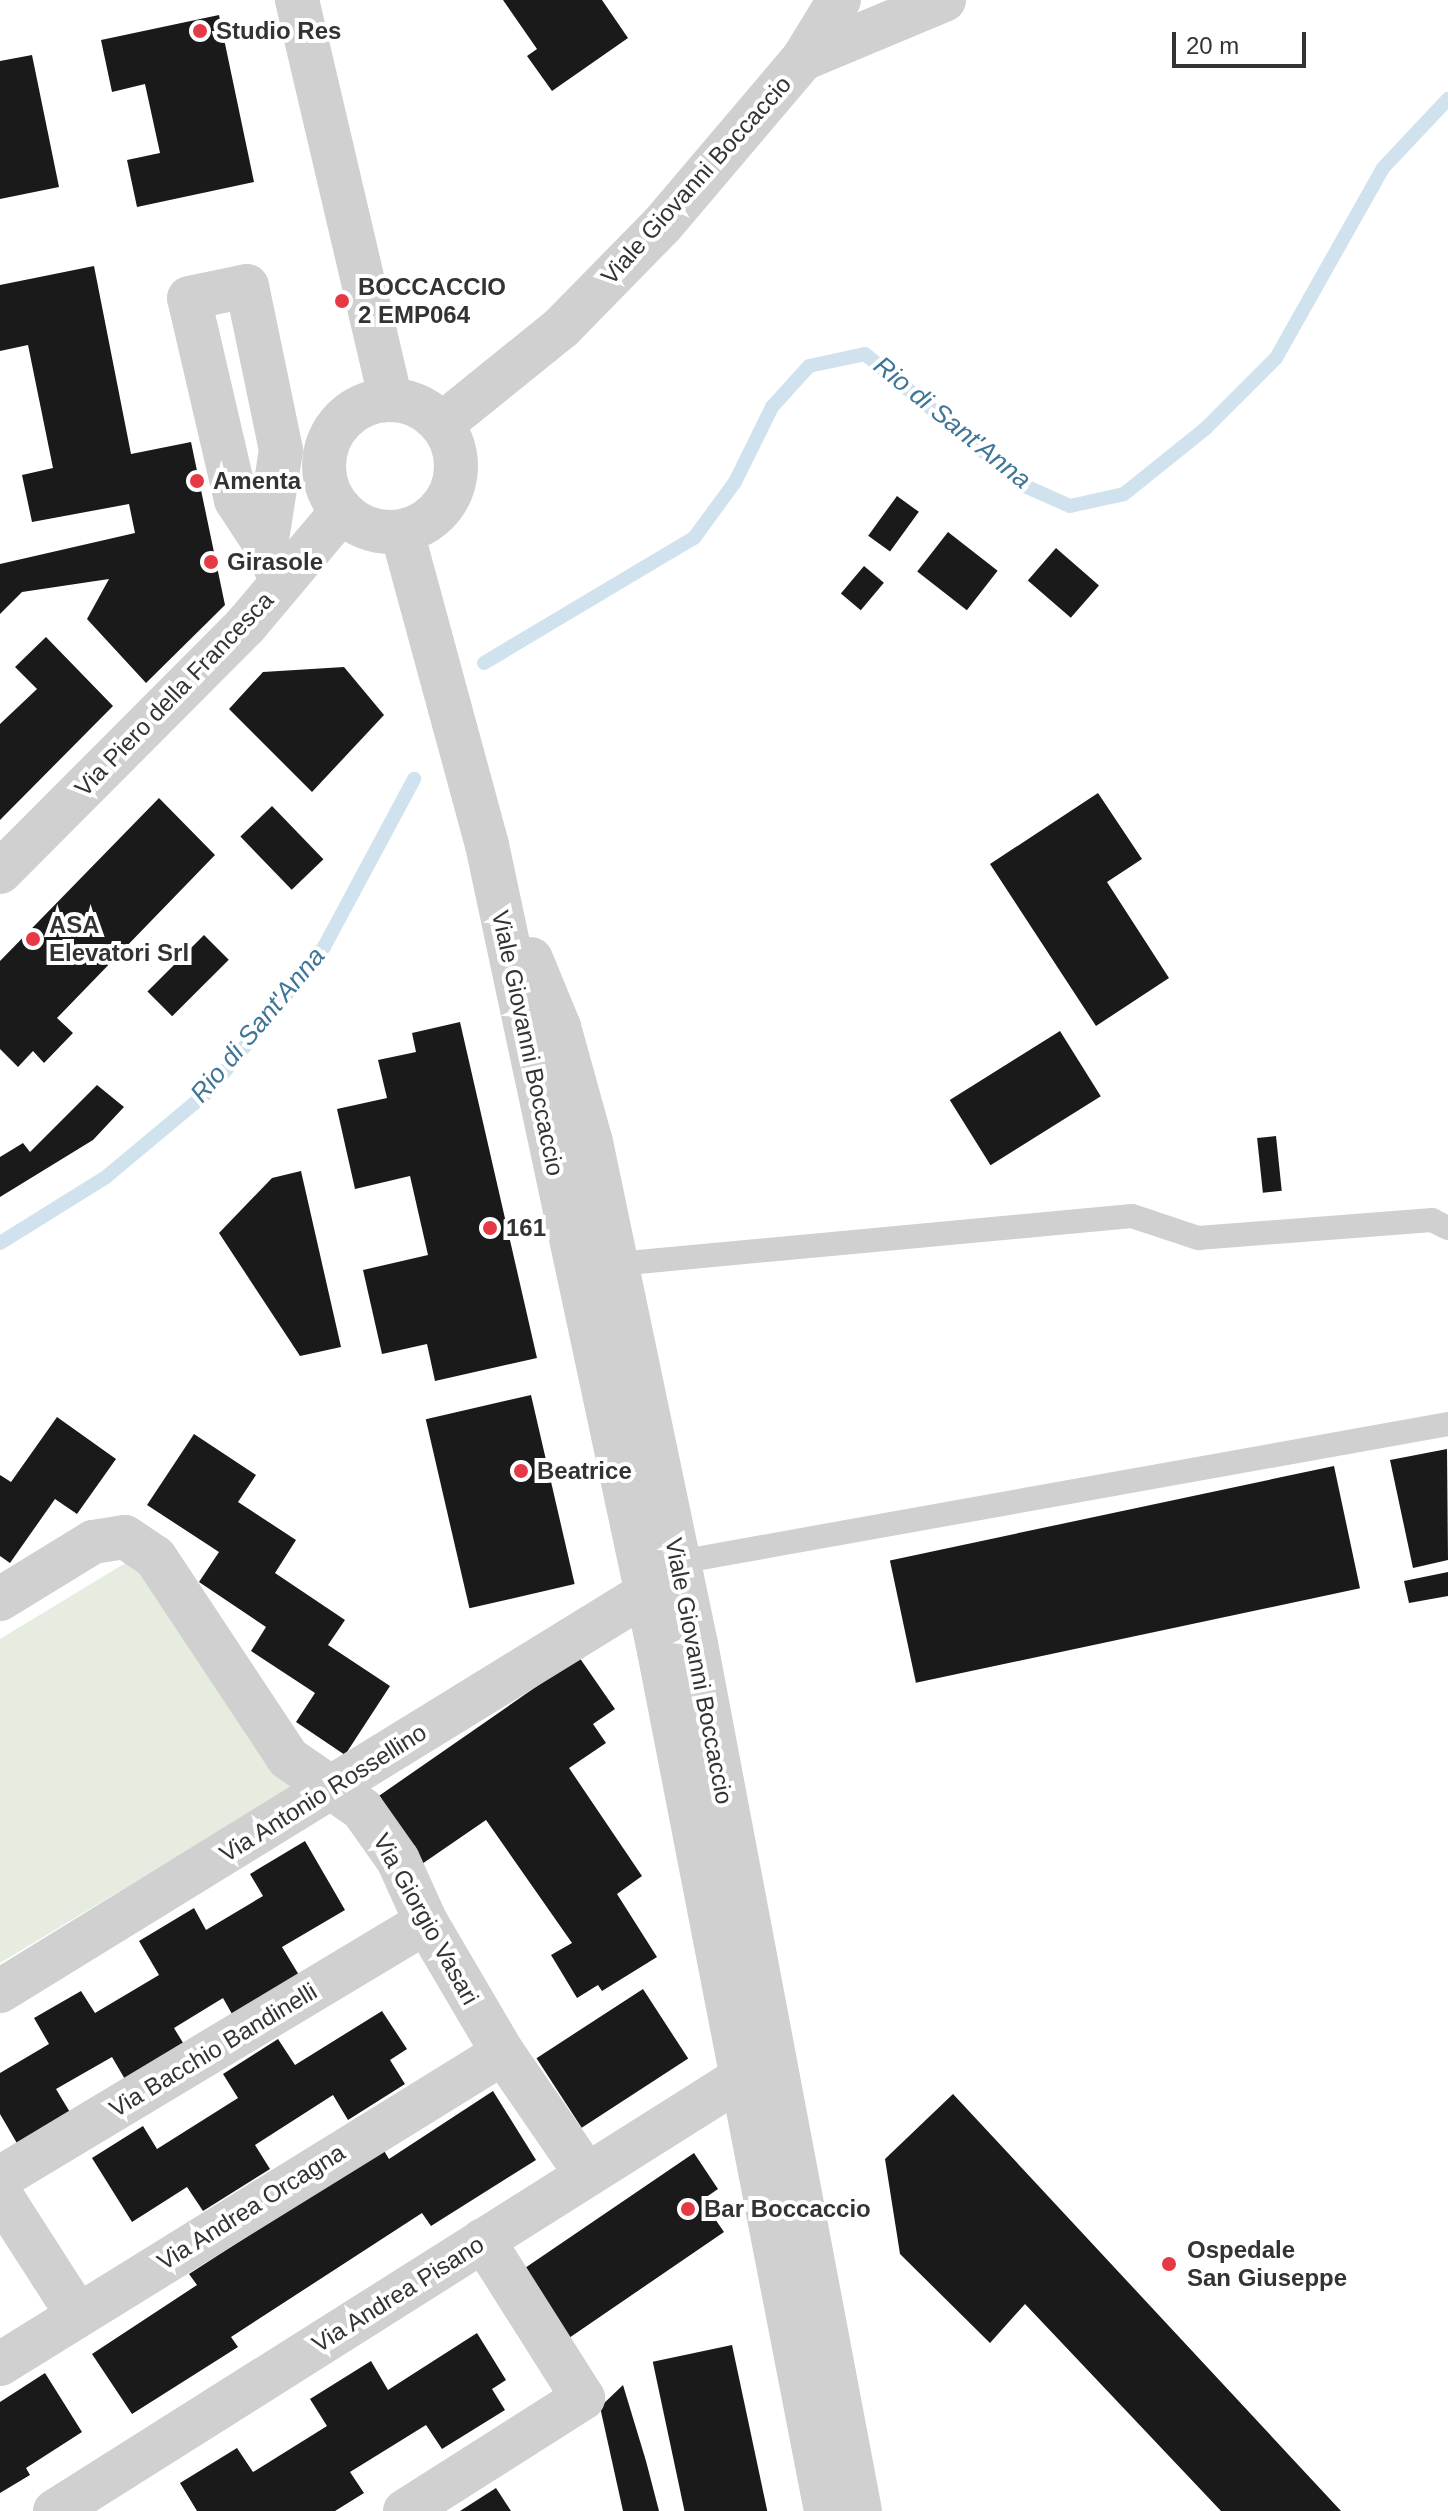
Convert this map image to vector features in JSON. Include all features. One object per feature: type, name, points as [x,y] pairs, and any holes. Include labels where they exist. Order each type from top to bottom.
[{"type":"street","points":[[297,0],[391,400]]},
{"type":"street","name":"Viale Giovanni Boccaccio","points":[[442,424],[561,328],[642,246],[803,59],[839,0]]},
{"type":"street","name":"Viale Giovanni Boccaccio","points":[[803,59],[944,0]]},
{"type":"street","points":[[247,286],[281,450],[274,564],[236,500],[189,298],[247,286]]},
{"type":"street","points":[[391,400],[419,407],[442,424],[457,461],[449,498],[421,526],[402,532],[369,529],[342,511],[324,472],[326,450],[349,413],[391,400]]},
{"type":"street","name":"Via Piero della Francesca","points":[[0,872],[274,564],[342,511]]},
{"type":"street","name":"Viale Giovanni Boccaccio","points":[[402,532],[487,845],[645,1594],[826,2511]]},
{"type":"street","name":"Viale Giovanni Boccaccio","points":[[487,845],[559,1027],[617,1264],[679,1562],[860,2511]]},
{"type":"street","name":"Via Giorgio Vasari","points":[[0,1599],[93,1542],[125,1537],[155,1557],[288,1758],[362,1809],[398,1860],[426,1922],[503,2053],[587,2175]]},
{"type":"street","name":"Via Antonio Rossellino","points":[[0,1991],[645,1594]]},
{"type":"street","name":"Via Bacchio Bandinelli","points":[[0,2178],[426,1922]]},
{"type":"street","name":"Via Andrea Orcagna","points":[[0,2364],[503,2053]]},
{"type":"street","name":"Via Andrea Pisano","points":[[55,2511],[741,2078]]},
{"type":"street","points":[[0,2194],[77,2314]]},
{"type":"street","points":[[405,2511],[583,2398],[483,2240]]},
{"type":"lane","points":[[617,1264],[1132,1216],[1198,1238],[1432,1220],[1448,1228]]},
{"type":"lane","points":[[679,1562],[1448,1424]]},
{"type":"shaded area","points":[[137,1556],[291,1788],[0,1963],[0,1639]]},
{"type":"building","points":[[503,0],[602,0],[628,38],[552,91],[527,56],[537,49]]},
{"type":"building","points":[[219,15],[254,182],[137,207],[127,160],[160,153],[145,84],[112,92],[101,40]]},
{"type":"building","points":[[32,55],[59,187],[0,199],[0,61]]},
{"type":"building","points":[[94,266],[131,454],[191,442],[225,605],[146,683],[87,619],[109,579],[22,592],[0,614],[0,564],[135,533],[129,504],[32,522],[22,475],[53,468],[28,345],[0,351],[0,285]]},
{"type":"building","points":[[897,496],[919,512],[890,552],[868,536]]},
{"type":"building","points":[[948,532],[998,571],[967,610],[917,571]]},
{"type":"building","points":[[1056,548],[1099,585],[1071,618],[1028,580]]},
{"type":"building","points":[[864,566],[884,583],[861,610],[841,594]]},
{"type":"building","points":[[46,637],[113,706],[0,820],[0,724],[37,689],[15,667]]},
{"type":"building","points":[[344,667],[384,715],[312,792],[229,709],[263,672]]},
{"type":"building","points":[[1098,793],[1142,859],[1107,882],[1169,978],[1096,1026],[990,864]]},
{"type":"building","points":[[159,798],[215,855],[57,1018],[73,1033],[44,1063],[33,1051],[18,1067],[0,1049],[0,961]]},
{"type":"building","points":[[272,806],[323,859],[292,890],[240,837]]},
{"type":"building","points":[[204,935],[229,960],[172,1016],[147,992]]},
{"type":"building","points":[[460,1022],[537,1358],[435,1381],[427,1344],[382,1354],[363,1270],[428,1255],[410,1176],[355,1189],[337,1109],[387,1098],[378,1060],[416,1052],[412,1033]]},
{"type":"building","points":[[1060,1031],[1101,1096],[991,1165],[950,1100]]},
{"type":"building","points":[[97,1085],[124,1107],[93,1140],[0,1197],[0,1157],[23,1143],[30,1152]]},
{"type":"building","points":[[1276,1136],[1282,1191],[1263,1193],[1257,1138]]},
{"type":"building","points":[[301,1171],[341,1347],[300,1356],[219,1233],[272,1178]]},
{"type":"building","points":[[531,1395],[575,1584],[469,1608],[426,1419]]},
{"type":"building","points":[[57,1417],[116,1459],[77,1514],[55,1499],[10,1563],[0,1556],[0,1475],[11,1482]]},
{"type":"building","points":[[194,1434],[256,1475],[238,1502],[296,1540],[275,1573],[345,1620],[328,1645],[390,1686],[345,1755],[296,1722],[315,1693],[251,1651],[266,1627],[199,1582],[219,1552],[147,1505]]},
{"type":"building","points":[[1447,1449],[1448,1560],[1413,1568],[1390,1460]]},
{"type":"building","points":[[1334,1466],[1360,1588],[916,1683],[890,1560]]},
{"type":"building","points":[[1448,1572],[1448,1596],[1409,1603],[1404,1581]]},
{"type":"building","points":[[579,1657],[615,1709],[593,1724],[606,1743],[569,1768],[642,1876],[617,1894],[657,1957],[602,1991],[598,1985],[577,1998],[551,1955],[572,1943],[486,1820],[419,1866],[373,1800]]},
{"type":"building","points":[[305,1841],[345,1910],[282,1947],[299,1975],[232,2014],[223,1998],[174,2028],[185,2046],[126,2081],[112,2057],[56,2089],[71,2114],[18,2145],[0,2114],[0,2073],[49,2044],[34,2018],[81,1991],[95,2013],[159,1975],[139,1941],[194,1908],[206,1930],[263,1896],[250,1874]]},
{"type":"building","points":[[643,1989],[688,2059],[582,2128],[536,2058]]},
{"type":"building","points":[[382,2011],[407,2049],[390,2060],[405,2084],[348,2120],[333,2095],[255,2145],[270,2169],[203,2211],[187,2187],[132,2222],[92,2158],[143,2126],[157,2149],[238,2098],[223,2074],[278,2039],[295,2065]]},
{"type":"building","points":[[493,2091],[536,2160],[431,2226],[422,2213],[231,2337],[238,2347],[132,2414],[92,2354],[197,2285],[189,2274],[383,2149],[389,2159]]},
{"type":"building","points":[[953,2094],[1341,2511],[1221,2511],[1025,2304],[990,2343],[900,2254],[885,2159]]},
{"type":"building","points":[[694,2153],[718,2189],[702,2200],[724,2232],[569,2338],[522,2270]]},
{"type":"building","points":[[477,2333],[506,2380],[492,2389],[505,2410],[442,2449],[426,2425],[350,2472],[364,2493],[335,2511],[197,2511],[180,2483],[237,2448],[253,2472],[327,2426],[310,2399],[371,2361],[388,2390]]},
{"type":"building","points":[[732,2345],[767,2511],[684,2511],[653,2362]]},
{"type":"building","points":[[45,2373],[82,2432],[26,2468],[30,2475],[0,2493],[0,2402]]},
{"type":"building","points":[[623,2385],[659,2511],[623,2511],[600,2407]]},
{"type":"building","points":[[496,2488],[511,2511],[460,2511]]},
{"type":"waterway","name":"Rio di Sant'Anna","points":[[484,663],[694,538],[735,482],[772,407],[809,366],[865,354],[1025,486],[1070,506],[1124,494],[1206,428],[1276,358],[1383,168],[1448,99]]},
{"type":"waterway","name":"Rio di Sant'Anna","points":[[0,1243],[106,1177],[210,1090],[324,947],[414,779]]},
{"type":"place","name":"Studio Res","points":[[200,31]]},
{"type":"place","name":"BOCCACCIO 2 EMP064","points":[[342,301]]},
{"type":"place","name":"Amenta","points":[[197,481]]},
{"type":"place","name":"Girasole","points":[[211,562]]},
{"type":"place","name":"ASA Elevatori Srl","points":[[33,939]]},
{"type":"place","name":"161","points":[[490,1228]]},
{"type":"place","name":"Beatrice","points":[[521,1471]]},
{"type":"place","name":"Bar Boccaccio","points":[[688,2209]]},
{"type":"place","name":"Ospedale San Giuseppe","points":[[1169,2264]]}]
